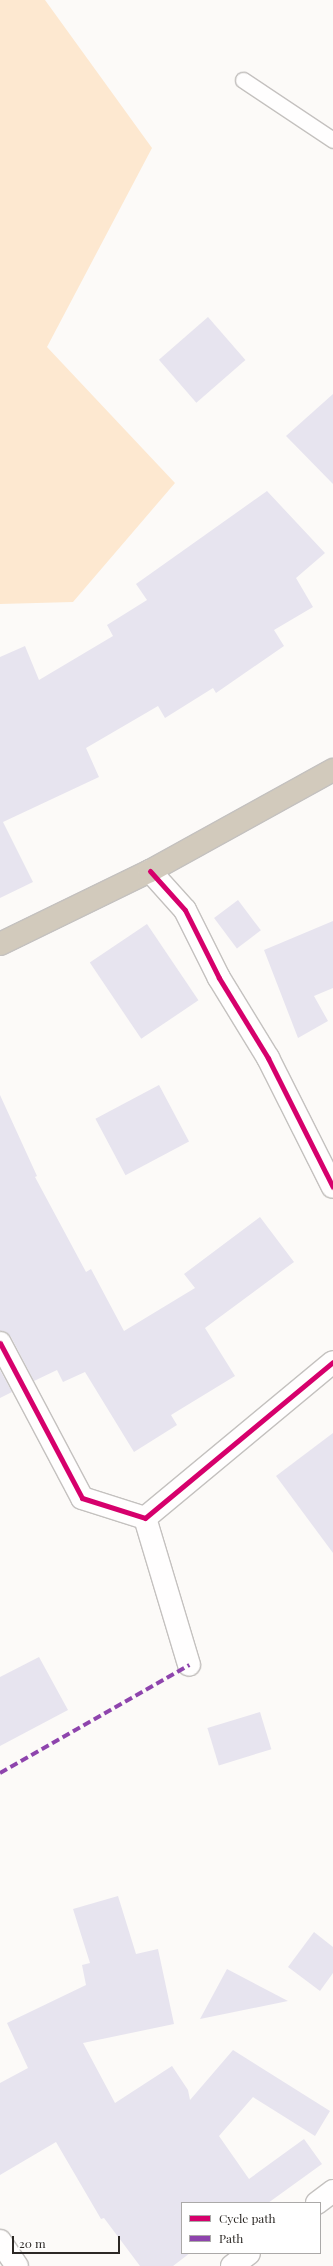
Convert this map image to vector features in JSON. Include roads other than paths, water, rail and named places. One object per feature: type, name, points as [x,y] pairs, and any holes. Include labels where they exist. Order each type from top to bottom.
[{"type":"highway","points":[[0,944],[150,871],[333,770]]},
{"type":"street","points":[[150,871],[185,910],[219,978],[268,1058],[333,1187]]},
{"type":"street","points":[[0,1342],[82,1498],[144,1518]]},
{"type":"street","points":[[144,1518],[333,1362]]},
{"type":"street","points":[[144,1518],[189,1665]]},
{"type":"street","points":[[318,2202],[333,2191]]},
{"type":"street","points":[[0,2241],[17,2266]]},
{"type":"street","points":[[232,2266],[249,2254]]},
{"type":"lane","points":[[243,80],[333,140]]}]
